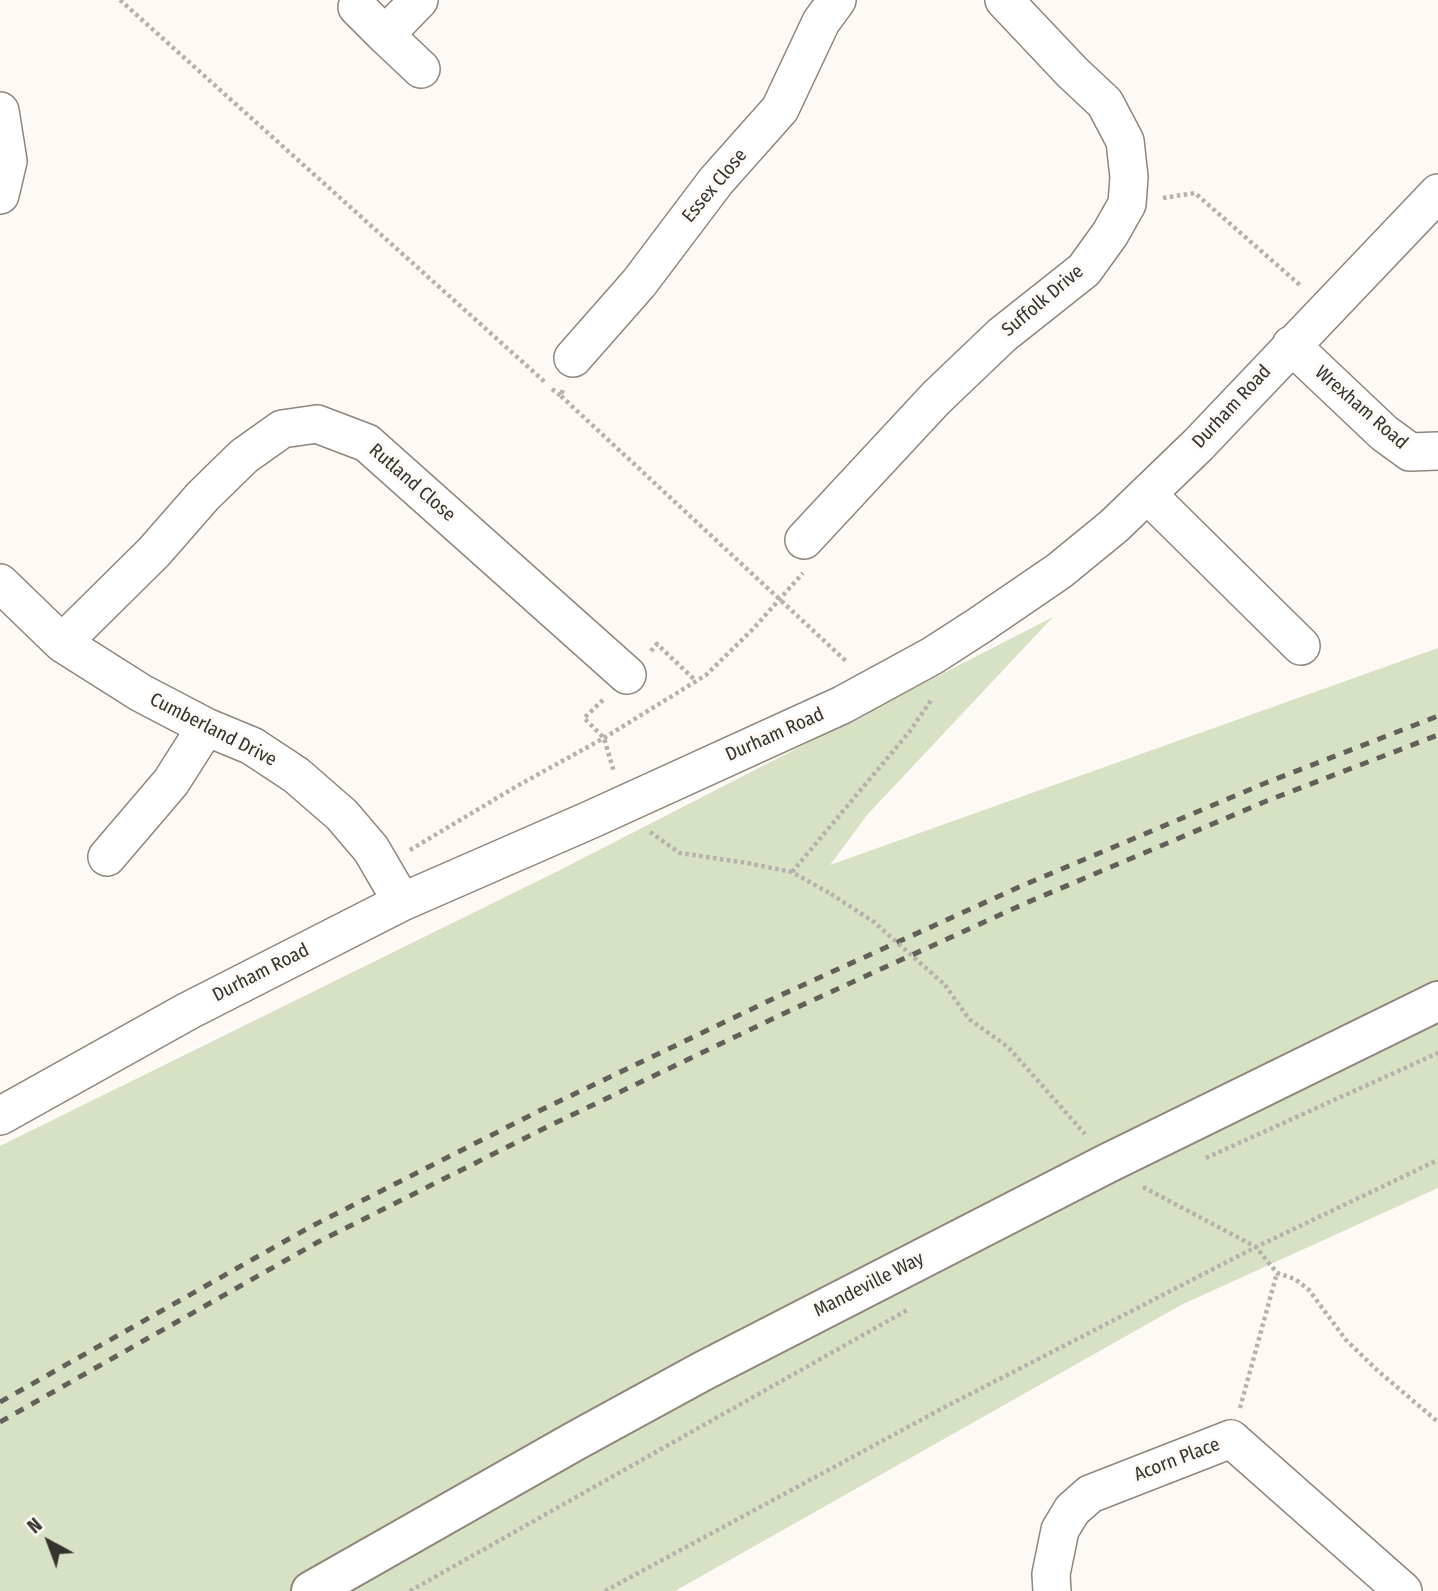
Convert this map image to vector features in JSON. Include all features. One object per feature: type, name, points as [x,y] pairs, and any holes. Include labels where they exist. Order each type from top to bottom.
[{"type":"main road","name":"Mandeville Way","points":[[311,1591],[563,1447],[703,1371],[1119,1177],[1438,1001]]},
{"type":"street","points":[[386,35],[419,0]]},
{"type":"street","name":"Essex Close","points":[[573,358],[639,283],[716,181],[780,108],[821,22],[837,0]]},
{"type":"street","name":"Suffolk Drive","points":[[804,540],[936,398],[1002,335],[1084,270],[1110,234],[1127,204],[1129,177],[1125,141],[1105,103],[1004,0]]},
{"type":"street","points":[[357,7],[421,69]]},
{"type":"street","points":[[0,111],[8,161],[0,195]]},
{"type":"street","name":"Durham Road","points":[[0,1116],[188,1010],[402,902],[842,705],[932,656],[1038,585],[1114,526],[1198,445],[1438,193]]},
{"type":"street","name":"Wrexham Road","points":[[1291,345],[1401,446],[1410,452],[1438,451]]},
{"type":"street","name":"Rutland Close","points":[[62,643],[154,552],[244,456],[282,429],[317,424],[367,443],[627,675]]},
{"type":"street","points":[[1147,494],[1301,646]]},
{"type":"street","name":"Cumberland Drive","points":[[0,583],[62,643],[141,693],[206,727],[252,746],[296,775],[342,815],[371,849],[402,902]]},
{"type":"street","points":[[107,857],[171,782],[206,727]]},
{"type":"street","name":"Acorn Place","points":[[1052,1591],[1051,1574],[1060,1530],[1072,1510],[1090,1494],[1231,1439],[1403,1591]]},
{"type":"path","points":[[120,0],[561,396],[874,687]]},
{"type":"path","points":[[1127,204],[1195,193],[1326,309]]},
{"type":"path","points":[[561,396],[573,358]]},
{"type":"path","points":[[382,867],[517,786],[604,738],[706,675],[779,600]]},
{"type":"path","points":[[627,675],[584,719],[604,738],[624,804],[643,828],[680,853],[792,872],[874,922],[945,985],[970,1019],[1008,1046],[1068,1113],[1119,1177],[1143,1186],[1256,1247],[1277,1273],[1295,1279],[1309,1290],[1346,1340],[1438,1422]]},
{"type":"path","points":[[792,872],[910,731],[938,689]]},
{"type":"path","points":[[1203,1160],[1438,1053]]},
{"type":"path","points":[[605,1591],[943,1408],[1256,1247],[1438,1160]]},
{"type":"path","points":[[1119,1177],[1143,1186],[1154,1182]]},
{"type":"path","points":[[1231,1439],[1277,1273]]},
{"type":"path","points":[[410,1591],[915,1306]]},
{"type":"green space","points":[[1053,617],[867,815],[830,865],[1438,648],[1438,1188],[1181,1305],[675,1591],[0,1591],[0,1146],[560,870]]},
{"type":"railway","points":[[0,1402],[310,1227],[541,1110],[781,995],[1019,887],[1263,784],[1438,716]]},
{"type":"railway","points":[[0,1422],[318,1242],[549,1126],[789,1011],[1026,903],[1269,800],[1438,735]]}]
